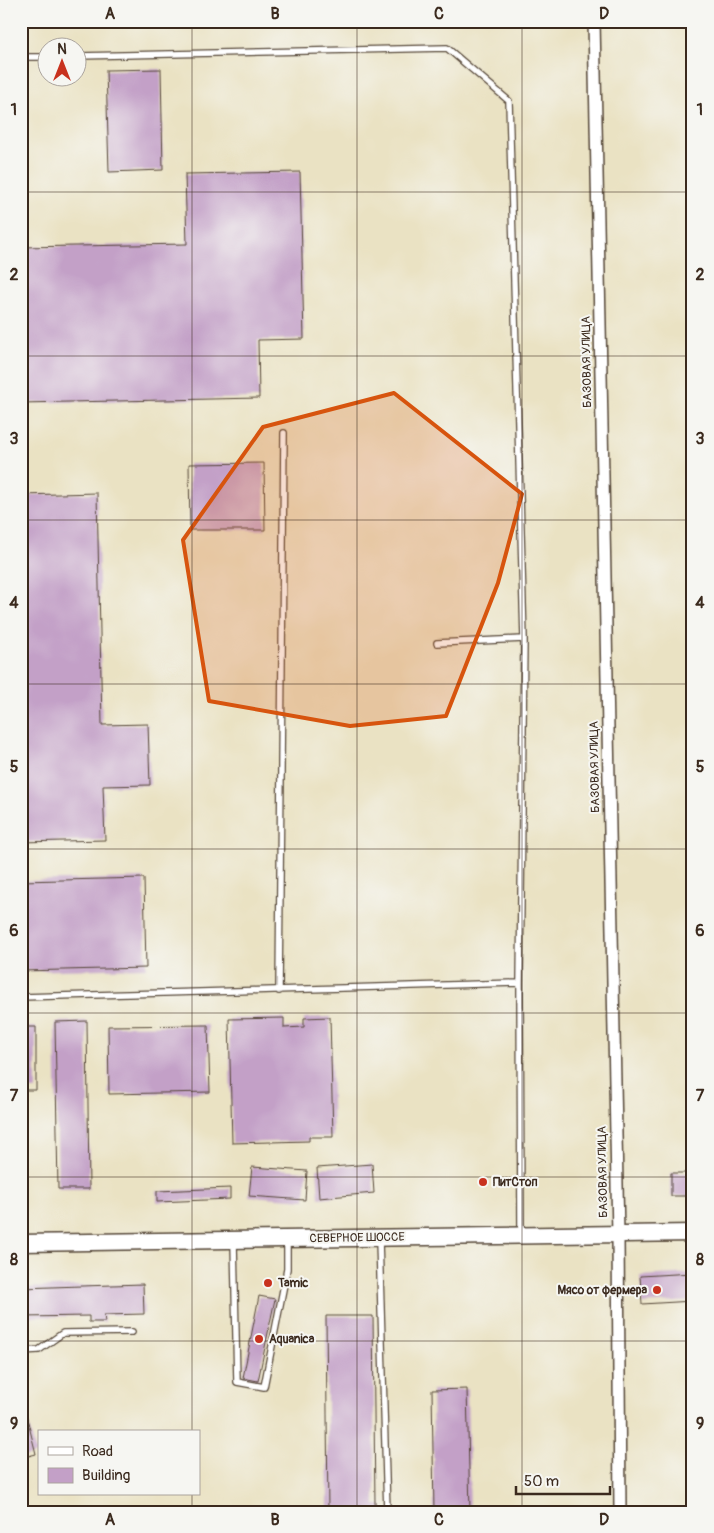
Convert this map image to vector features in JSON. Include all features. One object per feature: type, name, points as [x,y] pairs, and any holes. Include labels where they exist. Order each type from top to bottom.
[{"type":"main road","name":"СЕВЕРНОЕ ШОССЕ","points":[[21,1243],[693,1234]]},
{"type":"street","name":"БАЗОВАЯ УЛИЦА","points":[[594,21],[618,1234],[620,1512]]},
{"type":"lane","points":[[88,56],[447,48],[509,101],[524,639],[520,983],[522,1235]]},
{"type":"lane","points":[[21,57],[38,57]]},
{"type":"lane","points":[[279,991],[284,433]]},
{"type":"lane","points":[[437,643],[524,639]]},
{"type":"lane","points":[[21,997],[520,983]]},
{"type":"lane","points":[[378,1238],[387,1512]]},
{"type":"lane","points":[[234,1240],[237,1382],[264,1388],[287,1269],[287,1239]]},
{"type":"lane","points":[[21,1351],[40,1350],[63,1334],[132,1332]]},
{"type":"highlighted area","points":[[394,393],[522,494],[498,583],[446,716],[350,726],[209,701],[183,540],[263,427]]},
{"type":"building","points":[[161,69],[163,170],[109,172],[106,70]]},
{"type":"building","points":[[300,172],[304,339],[258,340],[259,398],[21,403],[21,247],[187,244],[185,174]]},
{"type":"building","points":[[264,463],[265,530],[190,530],[189,464]]},
{"type":"building","points":[[97,493],[102,725],[148,724],[150,785],[103,786],[105,840],[21,842],[21,495]]},
{"type":"building","points":[[144,878],[146,968],[21,971],[21,881]]},
{"type":"building","points":[[330,1017],[333,1137],[309,1137],[309,1141],[232,1143],[229,1019],[284,1018],[284,1028],[304,1027],[304,1018]]},
{"type":"building","points":[[87,1021],[89,1189],[58,1189],[55,1022]]},
{"type":"building","points":[[208,1025],[210,1092],[109,1094],[108,1026]]},
{"type":"building","points":[[21,1027],[36,1027],[36,1090],[21,1090]]},
{"type":"building","points":[[372,1164],[374,1193],[319,1198],[317,1168]]},
{"type":"building","points":[[252,1167],[307,1171],[305,1200],[249,1196]]},
{"type":"building","points":[[671,1173],[693,1173],[693,1196],[671,1196]]},
{"type":"building","points":[[230,1188],[230,1199],[157,1202],[157,1191]]},
{"type":"building","points":[[693,1273],[693,1301],[642,1304],[640,1276]]},
{"type":"building","points":[[143,1284],[144,1314],[104,1315],[105,1322],[89,1322],[89,1316],[21,1317],[21,1288]]},
{"type":"building","name":"Aquanica","points":[[259,1296],[275,1299],[258,1381],[243,1378]]},
{"type":"building","points":[[326,1316],[373,1316],[375,1505],[382,1505],[382,1512],[328,1512]]},
{"type":"building","points":[[467,1389],[470,1512],[434,1512],[432,1390]]},
{"type":"building","points":[[21,1394],[36,1454],[21,1458]]},
{"type":"place","name":"ПитСтоп","points":[[483,1182]]},
{"type":"place","name":"Tamic","points":[[268,1283]]},
{"type":"place","name":"Мясо от фермера","points":[[657,1290]]},
{"type":"place","name":"Aquanica","points":[[259,1339]]}]
